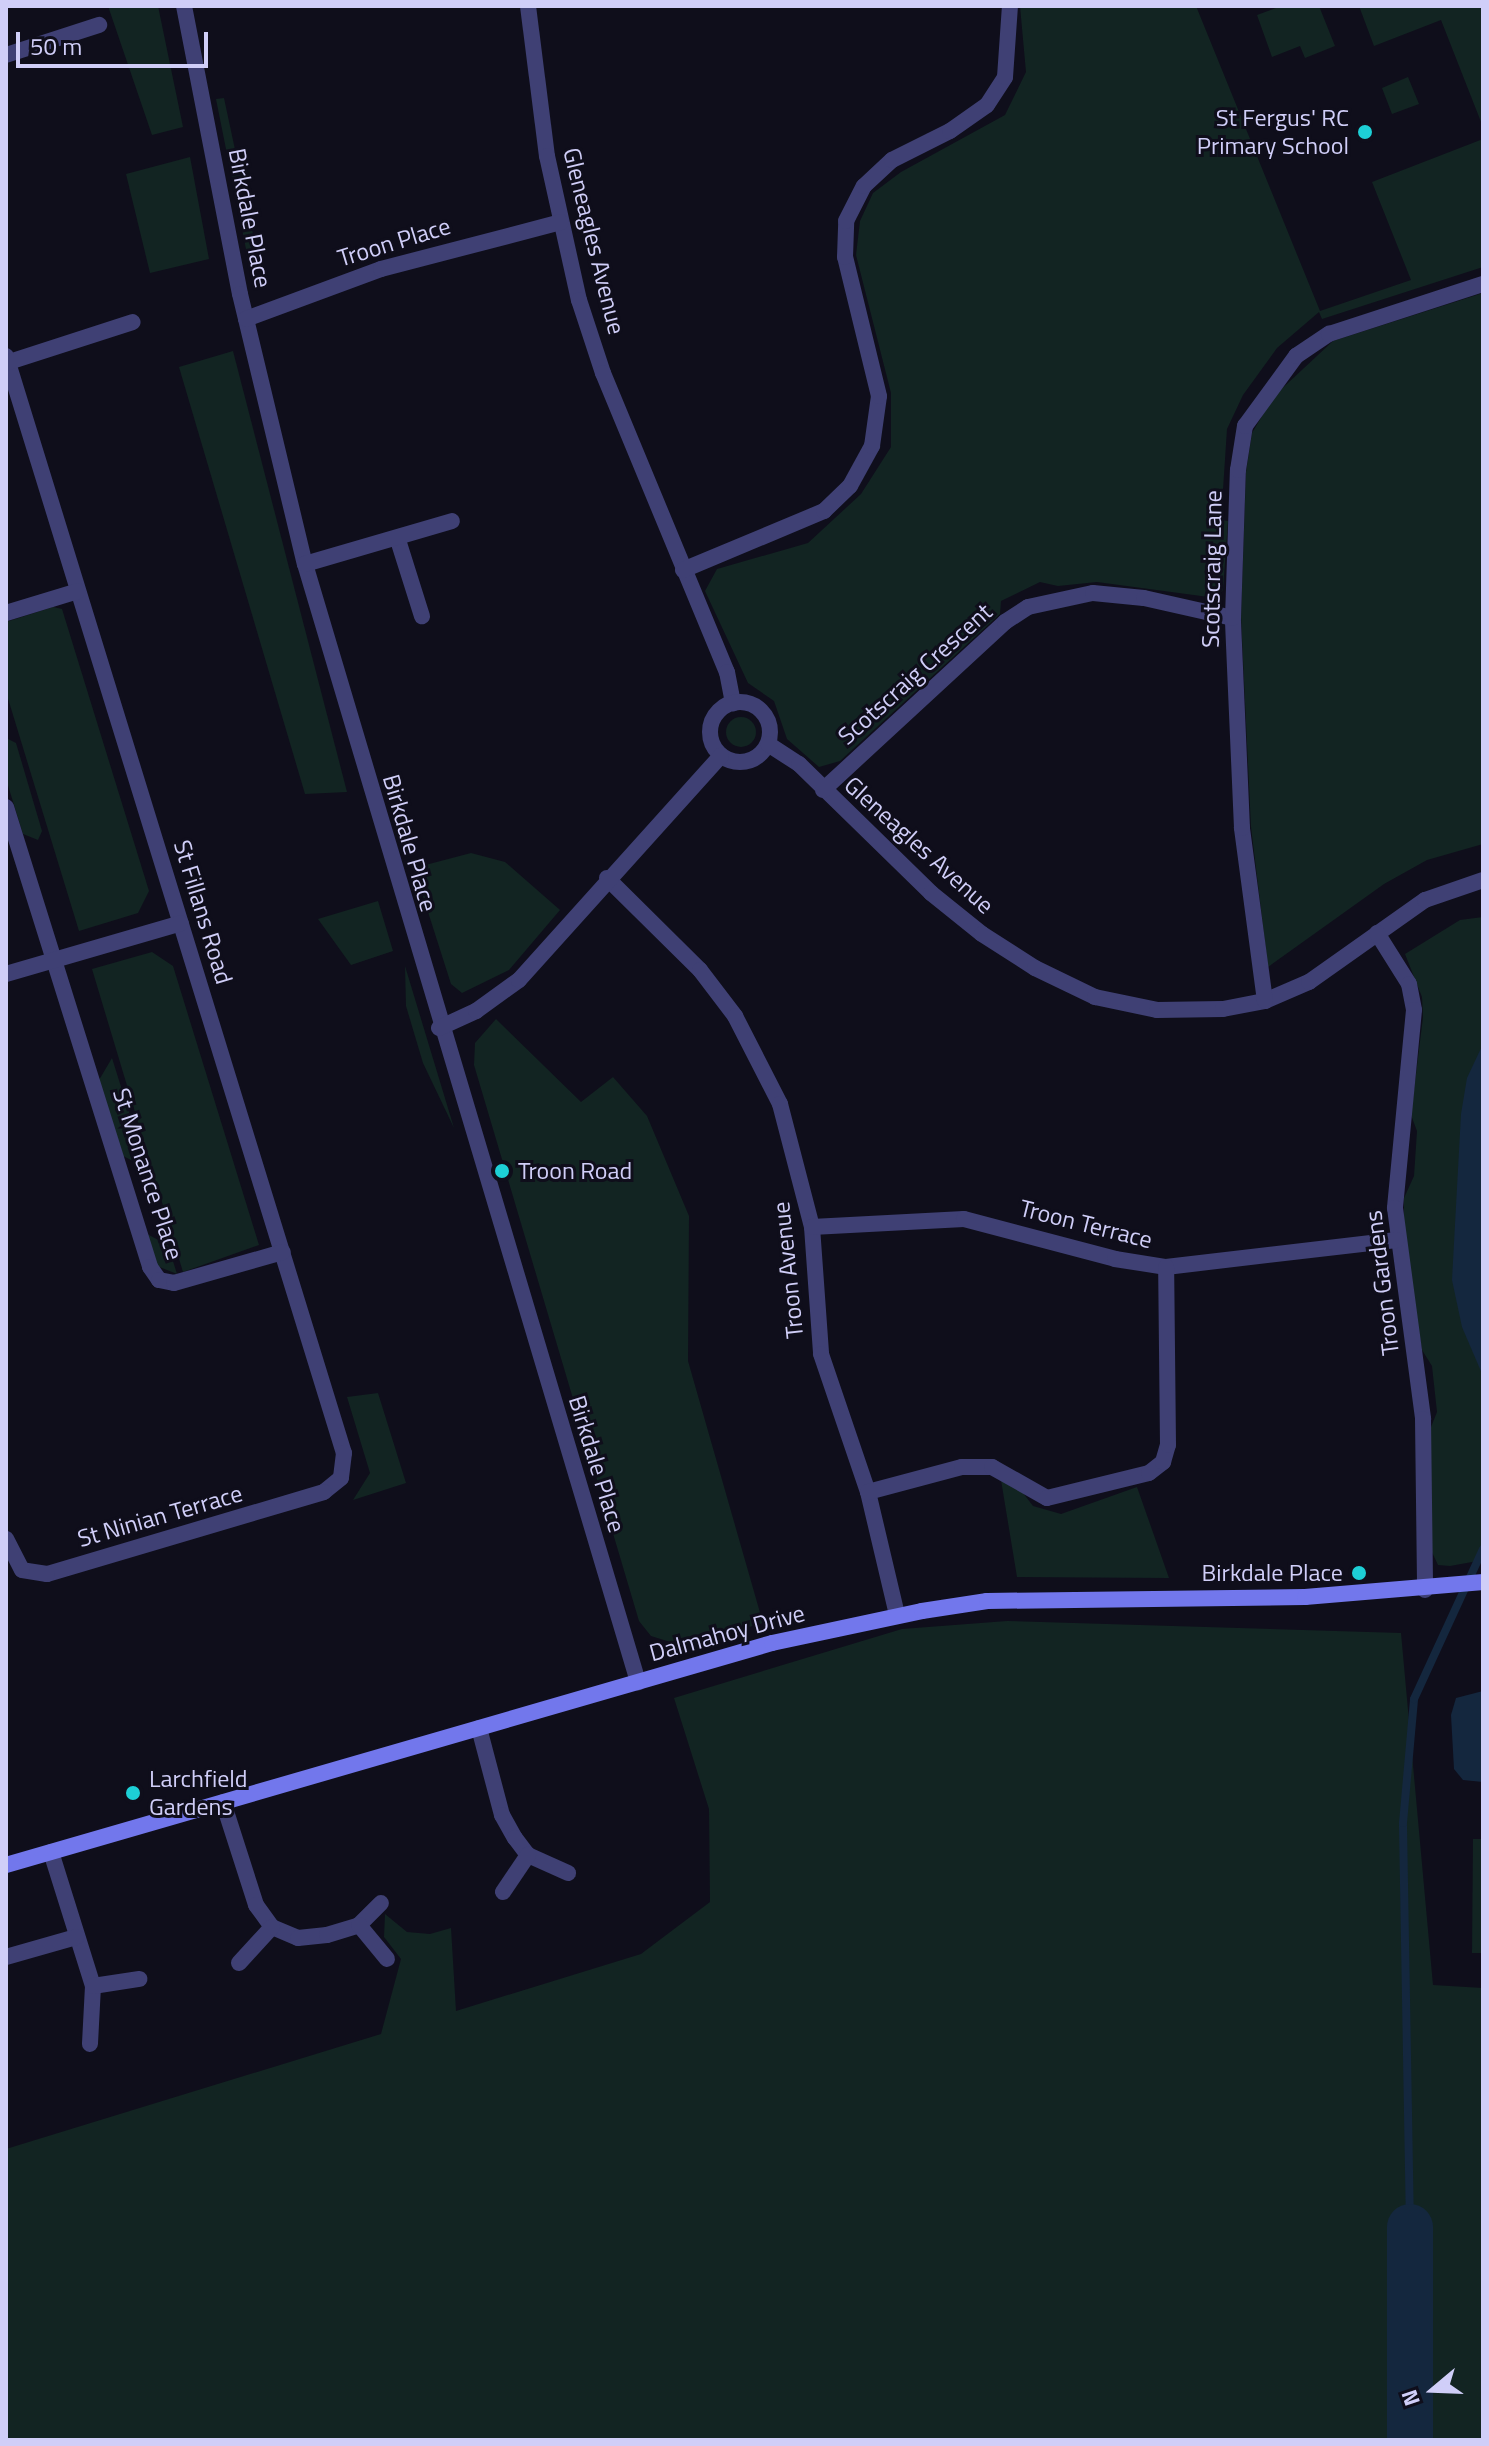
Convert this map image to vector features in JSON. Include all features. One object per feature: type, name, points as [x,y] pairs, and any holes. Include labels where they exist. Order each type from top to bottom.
[{"type":"street","name":"Birkdale Place","points":[[184,6],[246,319],[305,564],[439,1028],[638,1682]]},
{"type":"street","name":"Gleneagles Avenue","points":[[528,6],[561,222],[603,373],[727,672],[733,703]]},
{"type":"street","points":[[683,570],[824,511],[850,486],[872,446],[879,396],[845,257],[846,221],[864,186],[892,160],[950,131],[987,105],[1005,77],[1010,6]]},
{"type":"street","points":[[6,55],[99,25]]},
{"type":"street","name":"Troon Place","points":[[246,319],[381,269],[561,222]]},
{"type":"street","name":"Scotscraig Lane","points":[[1265,1001],[1242,828],[1233,618],[1238,470],[1245,426],[1266,390],[1296,356],[1329,334],[1483,284]]},
{"type":"street","name":"St Fillans Road","points":[[133,322],[7,360],[344,1453],[341,1478]]},
{"type":"street","points":[[305,564],[398,540],[452,521]]},
{"type":"street","points":[[398,540],[422,616]]},
{"type":"street","points":[[6,613],[78,591]]},
{"type":"street","name":"Scotscraig Crescent","points":[[823,790],[1005,622],[1028,607],[1093,593],[1144,598],[1233,618]]},
{"type":"street","points":[[733,703],[760,709],[770,725],[768,744],[748,762],[721,756],[711,739],[712,721],[733,703]]},
{"type":"street","name":"Gleneagles Avenue","points":[[768,744],[799,764],[823,790],[982,934],[1095,997],[1157,1010],[1223,1009],[1265,1001],[1309,982],[1425,900],[1483,880]]},
{"type":"street","points":[[439,1028],[476,1011],[519,980],[607,878],[721,756]]},
{"type":"street","name":"St Monance Place","points":[[6,807],[150,1267],[159,1280],[174,1283],[283,1252]]},
{"type":"street","name":"Troon Avenue","points":[[607,878],[700,970],[735,1016],[780,1104],[812,1227],[821,1354],[868,1492],[897,1615]]},
{"type":"street","points":[[6,974],[181,923]]},
{"type":"street","name":"Troon Gardens","points":[[1377,933],[1409,984],[1414,1010],[1398,1154],[1396,1240],[1423,1419],[1425,1590]]},
{"type":"street","name":"Troon Terrace","points":[[812,1227],[964,1219],[1115,1259],[1166,1267],[1396,1240]]},
{"type":"street","points":[[868,1492],[962,1467],[992,1467],[1047,1498],[1149,1473],[1163,1462],[1168,1445],[1166,1267]]},
{"type":"street","name":"St Ninian Terrace","points":[[6,1539],[22,1570],[47,1574],[324,1492],[341,1478]]},
{"type":"street","name":"Dalmahoy Drive","points":[[6,1865],[638,1682],[897,1615],[987,1601],[1305,1597],[1425,1590],[1483,1582]]},
{"type":"street","points":[[479,1728],[502,1815],[528,1855],[568,1873]]},
{"type":"street","points":[[223,1802],[256,1905],[272,1927],[298,1938],[359,1925],[381,1903]]},
{"type":"street","points":[[51,1852],[93,1986],[90,2044]]},
{"type":"street","points":[[503,1892],[528,1855]]},
{"type":"street","points":[[359,1925],[387,1959]]},
{"type":"street","points":[[239,1963],[272,1927]]},
{"type":"street","points":[[6,1957],[76,1937]]},
{"type":"street","points":[[93,1986],[139,1979]]},
{"type":"green space","points":[[108,6],[158,6],[183,127],[152,135]]},
{"type":"green space","points":[[1020,6],[1196,6],[1320,311],[1411,280],[1372,182],[1483,139],[1483,267],[1322,319],[1319,312],[1277,348],[1243,395],[1227,429],[1221,520],[1228,521],[1223,590],[1216,598],[1097,582],[1058,586],[1040,582],[1001,601],[1000,614],[840,761],[819,767],[787,739],[774,701],[748,683],[705,591],[717,569],[808,543],[861,494],[891,447],[891,393],[856,255],[860,221],[873,193],[901,172],[1005,115],[1026,72]]},
{"type":"green space","points":[[1281,6],[1319,6],[1335,46],[1305,58],[1300,46],[1272,57],[1257,15]]},
{"type":"green space","points":[[1359,6],[1483,6],[1483,127],[1441,20],[1374,46]]},
{"type":"green space","points":[[1408,77],[1419,104],[1392,114],[1382,88]]},
{"type":"green space","points":[[224,98],[260,267],[250,269],[216,99]]},
{"type":"green space","points":[[190,157],[209,259],[150,273],[126,174]]},
{"type":"green space","points":[[1483,293],[1483,844],[1427,860],[1384,884],[1268,967],[1251,827],[1241,617],[1246,472],[1252,433],[1274,396],[1333,341]]},
{"type":"green space","points":[[233,351],[347,792],[305,794],[179,367]]},
{"type":"green space","points":[[53,607],[62,609],[149,891],[138,913],[79,931],[6,692],[6,622]]},
{"type":"green space","points":[[741,717],[752,721],[756,732],[752,743],[741,747],[730,743],[726,732],[730,721]]},
{"type":"green space","points":[[8,739],[16,743],[42,831],[38,840],[23,834],[6,779]]},
{"type":"green space","points":[[471,853],[505,862],[560,910],[509,970],[462,993],[451,984],[414,868]]},
{"type":"green space","points":[[378,901],[393,951],[351,965],[318,919]]},
{"type":"green space","points":[[1483,917],[1483,1560],[1450,1566],[1438,1565],[1431,1550],[1431,1427],[1437,1412],[1432,1366],[1422,1350],[1404,1244],[1404,1198],[1414,1176],[1417,1131],[1411,1115],[1423,1017],[1422,997],[1405,954],[1460,920]]},
{"type":"green space","points":[[152,952],[173,966],[259,1245],[183,1272],[92,969]]},
{"type":"green space","points":[[405,966],[454,1128],[423,1063],[406,1006]]},
{"type":"green space","points":[[496,1019],[581,1102],[613,1077],[647,1116],[689,1216],[688,1361],[763,1623],[683,1646],[651,1636],[639,1621],[474,1065],[475,1043]]},
{"type":"green space","points":[[112,1058],[142,1154],[137,1163],[123,1156],[99,1080]]},
{"type":"green space","points":[[147,1234],[168,1245],[177,1274],[157,1266]]},
{"type":"green space","points":[[378,1393],[406,1483],[353,1500],[370,1473],[347,1397]]},
{"type":"green space","points":[[1001,1480],[1020,1489],[1033,1506],[1061,1514],[1137,1487],[1169,1578],[1017,1577]]},
{"type":"green space","points":[[1007,1621],[1401,1633],[1433,1985],[1483,1988],[1483,2440],[6,2440],[6,2149],[381,2034],[401,1959],[384,1937],[385,1914],[407,1932],[430,1934],[451,1928],[456,2011],[641,1954],[710,1902],[709,1809],[674,1698],[902,1629]]},
{"type":"green space","points":[[1473,1839],[1483,1839],[1483,1953],[1472,1953]]},
{"type":"water","points":[[1483,1044],[1483,1376],[1462,1327],[1452,1280],[1461,1114],[1467,1078]]},
{"type":"water","points":[[1483,1691],[1483,1782],[1463,1780],[1454,1769],[1451,1715],[1456,1698]]},
{"type":"waterway","points":[[1410,2227],[1403,1823],[1414,1699],[1483,1549]]},
{"type":"waterway","points":[[1410,2227],[1410,2440]]},
{"type":"place","name":"St Fergus' RC Primary School","points":[[1365,132]]},
{"type":"place","name":"Troon Road","points":[[502,1171]]},
{"type":"place","name":"Birkdale Place","points":[[1359,1573]]},
{"type":"place","name":"Larchfield Gardens","points":[[133,1793]]}]
